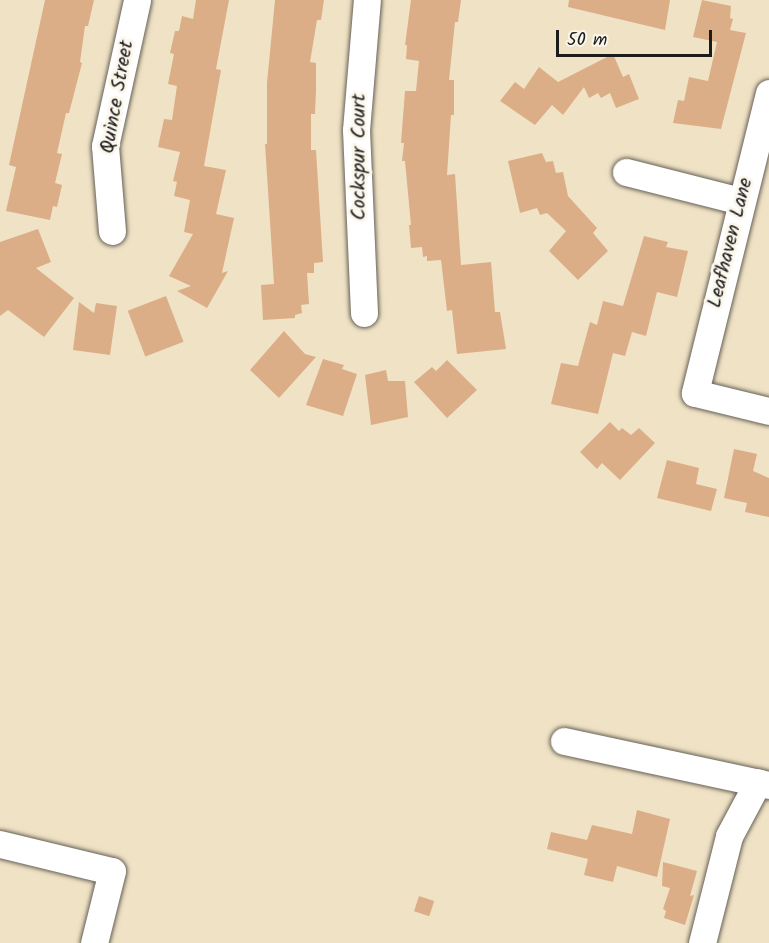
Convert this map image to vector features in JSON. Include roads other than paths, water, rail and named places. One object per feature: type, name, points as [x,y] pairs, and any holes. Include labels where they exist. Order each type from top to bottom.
[{"type":"street","name":"Quince Street","points":[[112,231],[105,146],[137,0]]},
{"type":"street","name":"Cockspur Court","points":[[364,313],[356,130],[367,0]]},
{"type":"street","name":"Leafhaven Lane","points":[[769,93],[695,393],[769,411]]},
{"type":"street","points":[[627,172],[741,201]]},
{"type":"street","points":[[564,741],[763,784],[729,836],[702,943]]},
{"type":"street","points":[[0,844],[112,871],[94,943]]}]
